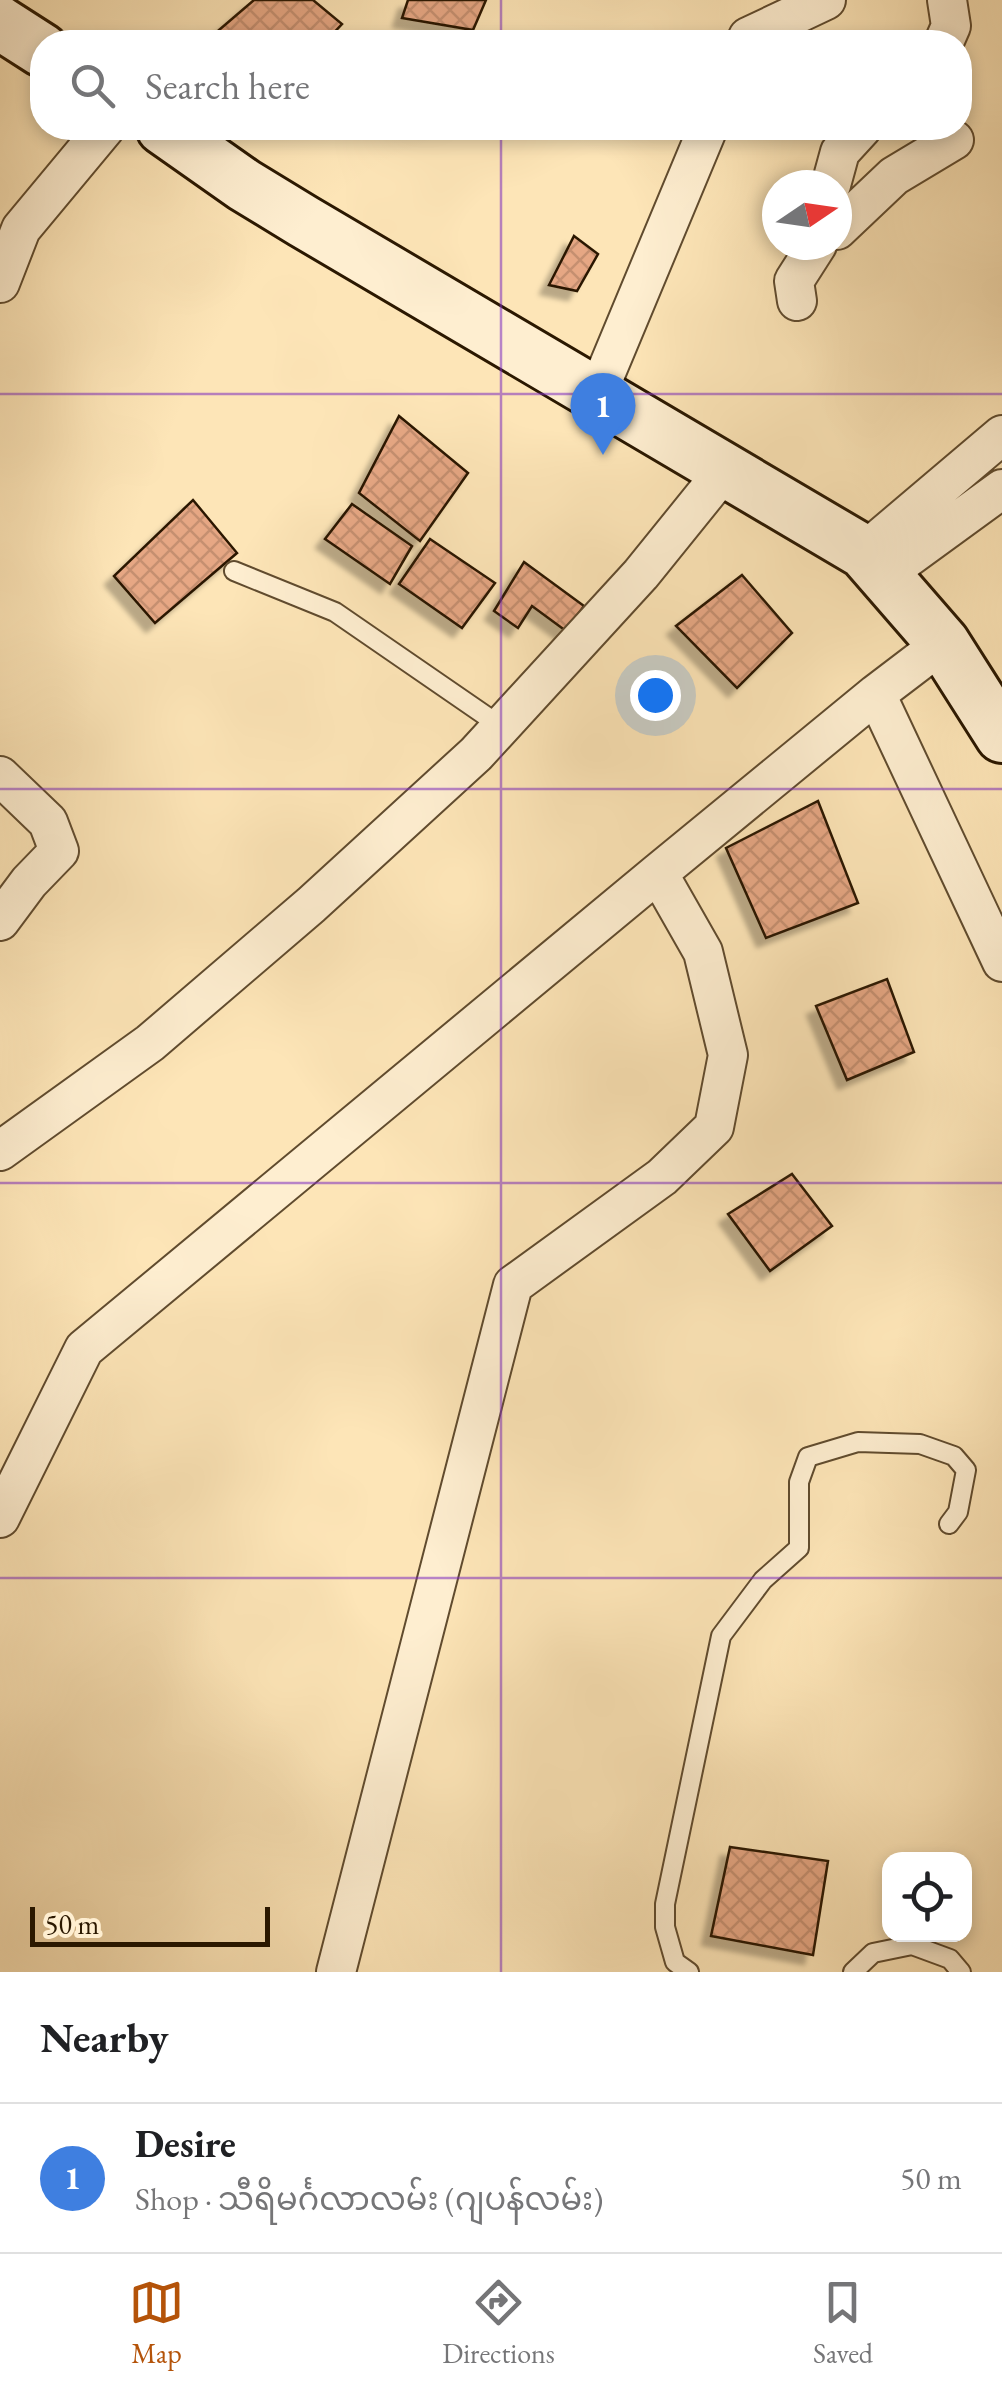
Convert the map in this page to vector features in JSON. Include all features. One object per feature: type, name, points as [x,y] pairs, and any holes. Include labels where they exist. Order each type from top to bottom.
[{"type":"street","points":[[747,27],[826,0]]},
{"type":"street","points":[[947,0],[949,30]]},
{"type":"street","points":[[0,23],[30,42]]},
{"type":"street","points":[[0,283],[22,229],[95,140]]},
{"type":"street","points":[[180,140],[303,221],[725,470],[874,564],[942,643],[1002,736]]},
{"type":"street","points":[[597,394],[703,140]]},
{"type":"street","points":[[835,170],[840,152],[851,140]]},
{"type":"street","points":[[852,216],[894,176],[954,140]]},
{"type":"street","points":[[797,301],[794,281],[807,260]]},
{"type":"street","points":[[874,564],[1002,435]]},
{"type":"street","points":[[0,1151],[150,1043],[311,905],[476,754],[641,574],[725,470]]},
{"type":"street","points":[[874,564],[1002,489]]},
{"type":"street","points":[[0,1518],[84,1350],[658,873],[942,643]]},
{"type":"street","points":[[876,694],[1002,962]]},
{"type":"street","points":[[0,776],[48,822],[59,852],[29,882],[0,921]]},
{"type":"street","points":[[336,1972],[513,1284],[662,1178],[714,1127],[728,1056],[703,952],[658,873]]},
{"type":"lane","points":[[234,571],[335,612],[502,727]]},
{"type":"lane","points":[[689,1972],[675,1962],[664,1927],[664,1904],[721,1636],[763,1580],[799,1548],[799,1482],[808,1457],[858,1442],[920,1444],[954,1456],[966,1470],[958,1512],[950,1524]]},
{"type":"lane","points":[[853,1972],[873,1953],[912,1945],[950,1958],[961,1972]]},
{"type":"building","points":[[254,0],[313,0],[342,24],[336,30],[219,30]]},
{"type":"building","points":[[408,0],[486,0],[473,30],[402,18]]},
{"type":"building","points":[[574,236],[598,254],[577,291],[549,285]]},
{"type":"building","points":[[399,416],[468,473],[420,541],[359,493]]},
{"type":"building","points":[[193,500],[237,553],[155,623],[114,576]]},
{"type":"building","points":[[352,504],[412,546],[390,584],[325,539]]},
{"type":"building","points":[[430,539],[495,583],[462,628],[399,584]]},
{"type":"building","points":[[524,562],[584,606],[566,631],[532,606],[518,628],[494,611]]},
{"type":"building","points":[[742,575],[792,633],[737,688],[676,626]]},
{"type":"building","points":[[818,801],[858,903],[766,938],[726,848]]},
{"type":"building","points":[[887,979],[914,1052],[847,1080],[816,1006]]},
{"type":"building","points":[[792,1174],[832,1226],[770,1271],[728,1214]]},
{"type":"building","points":[[730,1847],[828,1861],[813,1955],[711,1936]]},
{"type":"place","name":"Desire","points":[[603,455]]}]
